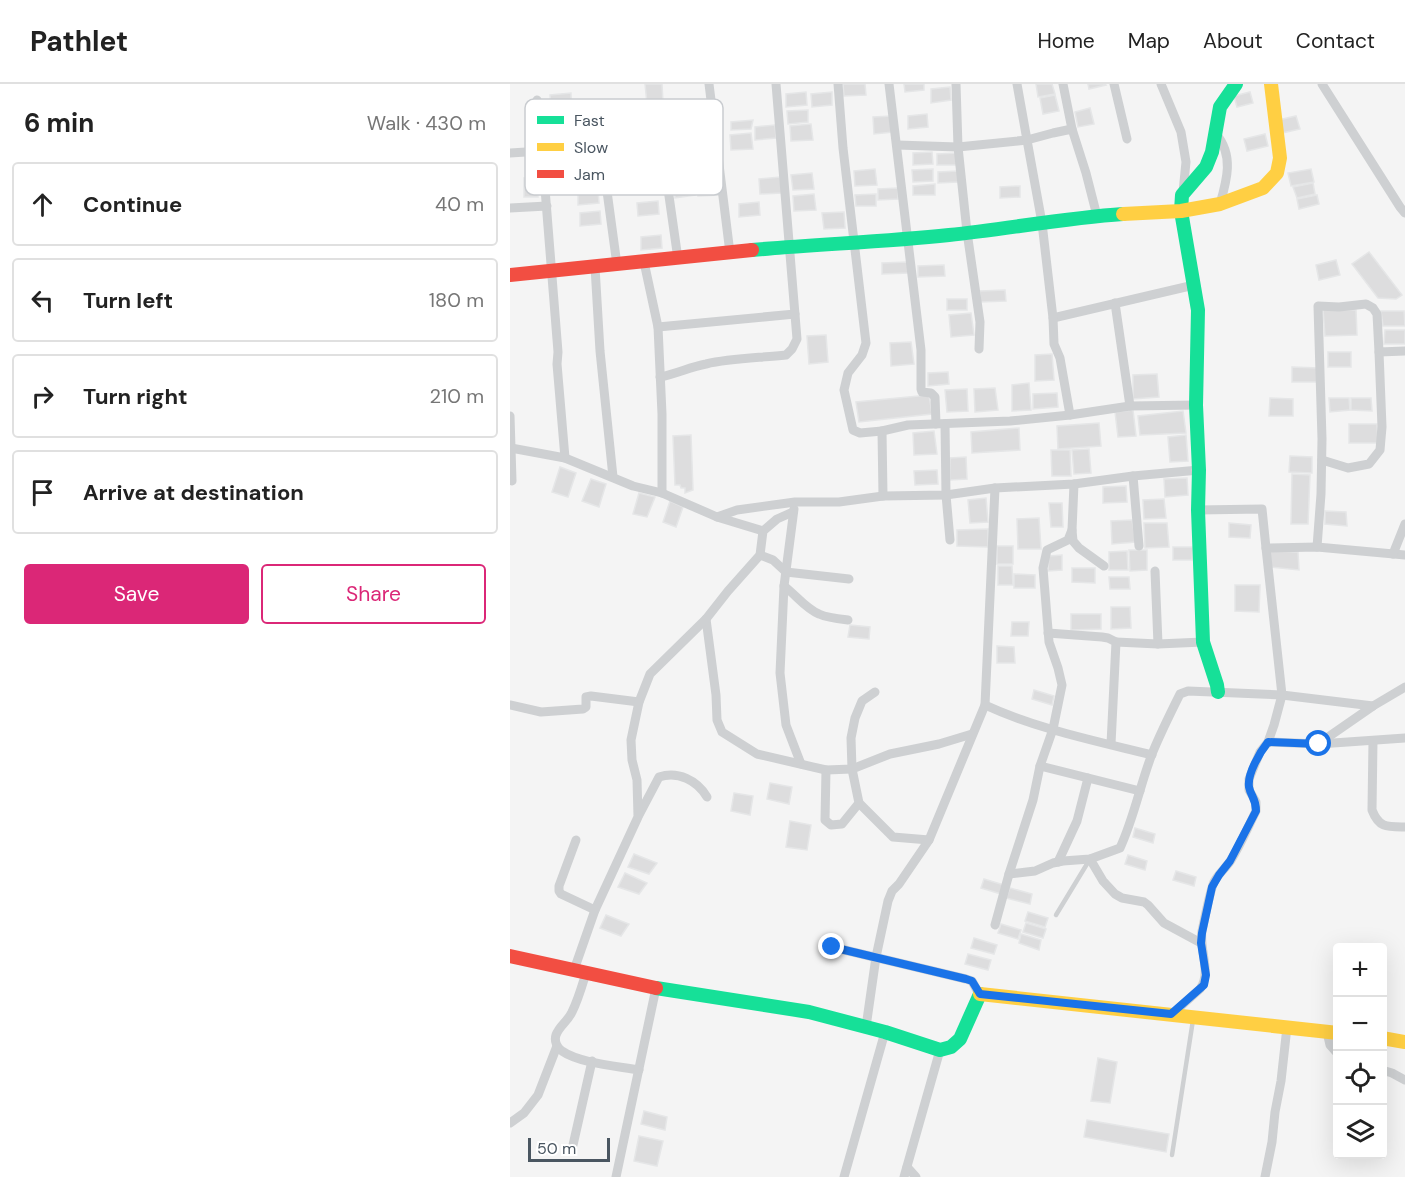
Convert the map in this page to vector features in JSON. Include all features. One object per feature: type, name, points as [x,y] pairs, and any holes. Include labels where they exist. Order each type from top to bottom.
[{"type":"street","points":[[709,84],[711,99]]},
{"type":"street","points":[[660,377],[703,364],[786,355],[792,349],[796,339],[776,84]]},
{"type":"street","points":[[838,84],[843,148],[866,343],[862,355],[848,374],[844,390],[853,430],[860,433],[908,425],[1010,422],[1130,406],[1196,405]]},
{"type":"street","points":[[890,84],[921,350],[921,389],[922,392],[931,393],[935,397],[940,424],[950,540]]},
{"type":"street","points":[[956,84],[958,147],[980,322],[979,349]]},
{"type":"street","points":[[1017,84],[1042,223],[1053,318],[1053,344],[1060,358],[1070,415]]},
{"type":"street","points":[[1063,84],[1072,129],[1097,216]]},
{"type":"street","points":[[1114,84],[1127,139]]},
{"type":"street","points":[[1182,195],[1206,167],[1212,152],[1220,107],[1236,84]]},
{"type":"street","points":[[510,275],[789,247],[909,238],[1097,216],[1181,211],[1220,204],[1263,188],[1277,173],[1280,158],[1271,84]]},
{"type":"street","points":[[1322,84],[1403,209]]},
{"type":"street","points":[[1163,85],[1181,132],[1186,162],[1181,211],[1198,310],[1196,405],[1200,470],[1198,510],[1203,642],[1218,692]]},
{"type":"street","points":[[897,145],[958,147],[1027,140],[1072,129]]},
{"type":"street","points":[[1216,134],[1226,150],[1227,168],[1220,204]]},
{"type":"street","points":[[510,153],[525,152]]},
{"type":"street","points":[[546,195],[565,458]]},
{"type":"street","points":[[608,195],[617,265]]},
{"type":"street","points":[[669,195],[678,259]]},
{"type":"street","points":[[722,195],[730,253]]},
{"type":"street","points":[[510,208],[547,206]]},
{"type":"street","points":[[644,262],[658,327],[662,493]]},
{"type":"street","points":[[595,267],[600,351],[613,477]]},
{"type":"street","points":[[1053,318],[1194,285]]},
{"type":"street","points":[[1115,303],[1130,406]]},
{"type":"street","points":[[1317,547],[1322,494],[1322,460],[1323,439],[1318,306],[1339,307],[1366,304],[1377,314],[1382,427],[1380,450],[1369,464],[1348,468],[1322,460]]},
{"type":"street","points":[[658,327],[795,314]]},
{"type":"street","points":[[1379,352],[1405,351]]},
{"type":"street","points":[[510,416],[512,481]]},
{"type":"street","points":[[882,431],[883,496]]},
{"type":"street","points":[[511,448],[565,458],[633,486],[662,493],[717,517],[763,531]]},
{"type":"street","points":[[717,517],[737,510],[794,507],[883,496],[946,495],[995,488],[1074,484],[1200,470]]},
{"type":"street","points":[[1133,476],[1139,546]]},
{"type":"street","points":[[1074,484],[1073,541],[1104,566]]},
{"type":"street","points":[[866,1027],[876,957],[888,901],[892,891],[929,840],[984,705],[995,488]]},
{"type":"street","points":[[638,817],[638,780],[632,760],[631,740],[639,702],[650,674],[706,619],[760,555],[763,531],[794,507]]},
{"type":"street","points":[[794,507],[784,586],[780,673],[786,725],[801,764]]},
{"type":"street","points":[[1171,1014],[1204,985],[1206,979],[1201,943],[1215,880],[1230,861],[1256,811],[1256,802],[1249,790],[1249,779],[1260,752],[1268,742],[1282,695],[1262,509],[1198,510]]},
{"type":"street","points":[[1393,554],[1405,524]]},
{"type":"street","points":[[995,925],[1030,810],[1040,766],[1053,729],[1062,685],[1048,633],[1042,568],[1047,550],[1068,540],[1072,531]]},
{"type":"street","points":[[1266,548],[1317,547],[1405,555]]},
{"type":"street","points":[[760,555],[773,561],[786,572],[849,579]]},
{"type":"street","points":[[1155,571],[1158,644]]},
{"type":"street","points":[[784,586],[817,614],[848,620]]},
{"type":"street","points":[[706,619],[717,720],[722,732],[757,754],[826,770],[852,769],[890,754],[939,744],[972,734]]},
{"type":"street","points":[[1048,633],[1102,637],[1116,642],[1158,644],[1203,642]]},
{"type":"street","points":[[1111,744],[1116,642]]},
{"type":"street","points":[[1319,744],[1373,706],[1405,687]]},
{"type":"street","points":[[1009,874],[1027,873],[1058,862],[1090,859],[1120,848],[1162,728],[1180,694],[1188,691],[1282,695],[1373,706]]},
{"type":"street","points":[[875,692],[862,701],[855,718],[851,738],[852,769],[859,803],[892,837],[929,840]]},
{"type":"street","points":[[510,705],[541,712],[583,709],[586,706],[586,698],[591,696],[639,702]]},
{"type":"street","points":[[984,705],[1053,729],[1152,755]]},
{"type":"street","points":[[1268,742],[1319,744],[1405,738]]},
{"type":"street","points":[[1373,741],[1372,810],[1376,820],[1383,825],[1405,827]]},
{"type":"street","points":[[1040,766],[1140,791]]},
{"type":"street","points":[[826,770],[825,820],[831,825],[842,824],[859,803]]},
{"type":"street","points":[[639,1070],[575,1058],[561,1051],[555,1041],[556,1035],[573,1011],[595,910],[659,777],[679,776],[695,782],[707,797]]},
{"type":"street","points":[[1058,862],[1077,821],[1088,778]]},
{"type":"street","points":[[576,840],[559,891],[595,910]]},
{"type":"street","points":[[1090,859],[1103,881],[1115,894],[1122,898],[1144,902],[1161,921],[1201,943]]},
{"type":"street","points":[[832,947],[966,979],[972,981],[980,994]]},
{"type":"street","points":[[510,956],[656,988],[809,1012],[885,1032],[940,1050],[956,1045],[980,994]]},
{"type":"street","points":[[616,1177],[656,988]]},
{"type":"street","points":[[980,994],[1332,1032],[1330,1045],[1335,1051]]},
{"type":"street","points":[[1265,1177],[1281,1081],[1287,1027]]},
{"type":"street","points":[[844,1177],[885,1032]]},
{"type":"street","points":[[1387,1039],[1405,1042]]},
{"type":"street","points":[[510,1123],[524,1113],[538,1095],[557,1046]]},
{"type":"street","points":[[904,1177],[940,1050]]},
{"type":"street","points":[[573,1145],[592,1061]]},
{"type":"street","points":[[1387,1071],[1405,1080]]},
{"type":"street","points":[[907,1167],[916,1177]]},
{"type":"lane","points":[[1056,915],[1090,859]]},
{"type":"lane","points":[[1172,1155],[1194,1017]]},
{"type":"building","points":[[645,84],[662,84],[663,99],[646,99]]},
{"type":"building","points":[[843,84],[865,84],[866,95],[844,96]]},
{"type":"building","points":[[904,84],[924,84],[924,90],[905,92]]},
{"type":"building","points":[[1036,84],[1052,84],[1055,94],[1038,97]]},
{"type":"building","points":[[1088,84],[1105,84],[1106,85],[1089,89]]},
{"type":"building","points":[[950,87],[951,100],[931,103],[931,89]]},
{"type":"building","points":[[806,92],[807,105],[786,107],[786,94]]},
{"type":"building","points":[[832,92],[832,105],[812,107],[811,94]]},
{"type":"building","points":[[1250,92],[1253,103],[1237,107],[1234,96]]},
{"type":"building","points":[[571,93],[571,99],[550,99],[550,95]]},
{"type":"building","points":[[1055,95],[1059,111],[1043,114],[1040,98]]},
{"type":"building","points":[[1090,108],[1094,124],[1078,127],[1075,112]]},
{"type":"building","points":[[808,110],[808,122],[788,124],[787,111]]},
{"type":"building","points":[[927,114],[928,127],[908,129],[908,116]]},
{"type":"building","points":[[892,116],[893,132],[874,134],[873,117]]},
{"type":"building","points":[[1296,116],[1300,129],[1282,133],[1278,120]]},
{"type":"building","points":[[753,120],[751,129],[731,130],[731,122]]},
{"type":"building","points":[[811,124],[813,140],[791,141],[790,126]]},
{"type":"building","points":[[775,125],[776,138],[755,140],[755,127]]},
{"type":"building","points":[[751,133],[753,149],[731,150],[730,135]]},
{"type":"building","points":[[1265,134],[1268,146],[1247,151],[1244,139]]},
{"type":"building","points":[[932,152],[933,164],[913,165],[913,153]]},
{"type":"building","points":[[958,153],[957,165],[937,165],[937,154]]},
{"type":"building","points":[[875,169],[877,185],[855,186],[854,171]]},
{"type":"building","points":[[933,169],[933,181],[913,182],[912,170]]},
{"type":"building","points":[[1311,169],[1314,182],[1291,186],[1288,173]]},
{"type":"building","points":[[958,171],[958,182],[938,183],[938,172]]},
{"type":"building","points":[[812,173],[814,189],[793,190],[791,175]]},
{"type":"building","points":[[780,177],[782,193],[760,194],[759,179]]},
{"type":"building","points":[[525,178],[525,195],[538,195],[538,197],[524,197]]},
{"type":"building","points":[[1313,183],[1315,194],[1297,198],[1293,187]]},
{"type":"building","points":[[935,184],[935,195],[913,195],[913,186]]},
{"type":"building","points":[[1020,186],[1020,197],[1000,198],[1000,187]]},
{"type":"building","points":[[898,188],[898,199],[878,200],[878,189]]},
{"type":"building","points":[[814,194],[816,210],[794,211],[793,196]]},
{"type":"building","points":[[876,194],[876,206],[856,206],[855,195]]},
{"type":"building","points":[[578,195],[598,195],[599,203],[578,205]]},
{"type":"building","points":[[675,195],[695,195],[675,198]]},
{"type":"building","points":[[1317,195],[1319,204],[1299,209],[1297,199]]},
{"type":"building","points":[[658,201],[659,214],[638,216],[637,203]]},
{"type":"building","points":[[759,202],[760,215],[739,217],[739,204]]},
{"type":"building","points":[[600,211],[601,224],[580,226],[580,213]]},
{"type":"building","points":[[844,212],[845,228],[824,229],[822,213]]},
{"type":"building","points":[[661,235],[662,248],[641,250],[641,237]]},
{"type":"building","points":[[1369,252],[1402,295],[1396,299],[1378,298],[1352,264]]},
{"type":"building","points":[[1336,260],[1340,275],[1319,280],[1316,265]]},
{"type":"building","points":[[908,262],[909,273],[882,274],[882,263]]},
{"type":"building","points":[[944,265],[945,276],[918,277],[918,266]]},
{"type":"building","points":[[1005,290],[1006,301],[980,302],[980,291]]},
{"type":"building","points":[[947,299],[967,299],[967,310],[947,310]]},
{"type":"building","points":[[1323,309],[1356,310],[1357,335],[1325,336]]},
{"type":"building","points":[[1381,311],[1404,311],[1405,326],[1383,326]]},
{"type":"building","points":[[971,313],[974,335],[951,337],[949,315]]},
{"type":"building","points":[[1385,330],[1405,330],[1405,344],[1384,344]]},
{"type":"building","points":[[826,335],[828,362],[809,364],[807,336]]},
{"type":"building","points":[[911,342],[914,364],[891,366],[890,343]]},
{"type":"building","points":[[1328,352],[1351,352],[1351,367],[1328,367]]},
{"type":"building","points":[[1052,354],[1054,380],[1035,381],[1035,355]]},
{"type":"building","points":[[1292,367],[1319,368],[1319,382],[1292,382]]},
{"type":"building","points":[[948,372],[949,384],[928,386],[928,373]]},
{"type":"building","points":[[1157,374],[1159,397],[1133,399],[1133,375]]},
{"type":"building","points":[[1029,383],[1031,410],[1012,411],[1012,385]]},
{"type":"building","points":[[995,388],[998,410],[975,412],[974,389]]},
{"type":"building","points":[[967,389],[968,411],[947,412],[945,390]]},
{"type":"building","points":[[1057,393],[1058,407],[1033,409],[1033,394]]},
{"type":"building","points":[[929,395],[932,414],[859,422],[856,402]]},
{"type":"building","points":[[1270,398],[1293,399],[1293,416],[1269,416]]},
{"type":"building","points":[[1329,398],[1349,398],[1350,410],[1330,412]]},
{"type":"building","points":[[1351,398],[1371,398],[1372,411],[1351,410]]},
{"type":"building","points":[[1133,410],[1136,436],[1118,437],[1115,412]]},
{"type":"building","points":[[1183,411],[1186,433],[1140,435],[1138,416]]},
{"type":"building","points":[[1099,423],[1101,446],[1058,449],[1057,426]]},
{"type":"building","points":[[1349,424],[1377,424],[1378,443],[1349,443]]},
{"type":"building","points":[[1019,428],[1020,450],[972,453],[971,432]]},
{"type":"building","points":[[934,431],[937,454],[914,455],[913,433]]},
{"type":"building","points":[[691,435],[693,490],[685,493],[685,488],[675,485],[673,436]]},
{"type":"building","points":[[1186,435],[1188,461],[1170,462],[1168,437]]},
{"type":"building","points":[[1089,449],[1091,473],[1074,474],[1072,450]]},
{"type":"building","points":[[1051,450],[1070,450],[1071,476],[1052,476]]},
{"type":"building","points":[[1290,456],[1312,457],[1312,473],[1289,472]]},
{"type":"building","points":[[966,457],[967,479],[950,480],[950,458]]},
{"type":"building","points":[[560,467],[576,473],[568,497],[552,492]]},
{"type":"building","points":[[937,470],[938,484],[915,485],[914,471]]},
{"type":"building","points":[[1292,474],[1310,475],[1308,524],[1291,524]]},
{"type":"building","points":[[1187,478],[1188,495],[1165,497],[1164,479]]},
{"type":"building","points":[[591,479],[606,484],[599,507],[582,501]]},
{"type":"building","points":[[1126,486],[1127,502],[1103,503],[1103,487]]},
{"type":"building","points":[[639,493],[655,497],[647,517],[633,514]]},
{"type":"building","points":[[986,498],[988,522],[970,523],[968,500]]},
{"type":"building","points":[[1164,499],[1166,518],[1144,519],[1143,500]]},
{"type":"building","points":[[670,501],[683,507],[676,527],[663,522]]},
{"type":"building","points":[[1049,503],[1062,503],[1063,527],[1051,527]]},
{"type":"building","points":[[1325,511],[1346,512],[1347,526],[1325,524]]},
{"type":"building","points":[[1039,518],[1041,549],[1018,549],[1017,519]]},
{"type":"building","points":[[1132,520],[1136,542],[1112,544],[1111,521]]},
{"type":"building","points":[[1144,523],[1167,523],[1169,547],[1145,548]]},
{"type":"building","points":[[1229,523],[1251,525],[1250,538],[1229,537]]},
{"type":"building","points":[[988,529],[988,547],[957,546],[957,530]]},
{"type":"building","points":[[997,546],[1013,546],[1013,564],[997,564]]},
{"type":"building","points":[[1173,547],[1193,547],[1192,560],[1173,560]]},
{"type":"building","points":[[1129,550],[1147,550],[1147,570],[1130,571]]},
{"type":"building","points":[[1127,551],[1128,570],[1109,570],[1109,552]]},
{"type":"building","points":[[1270,551],[1298,552],[1299,570],[1270,567]]},
{"type":"building","points":[[1062,555],[1062,570],[1048,571],[1049,556]]},
{"type":"building","points":[[998,566],[1012,566],[1013,585],[998,585]]},
{"type":"building","points":[[1072,568],[1095,568],[1095,583],[1072,582]]},
{"type":"building","points":[[1014,574],[1035,575],[1035,588],[1014,588]]},
{"type":"building","points":[[1109,577],[1129,577],[1130,589],[1110,589]]},
{"type":"building","points":[[1235,585],[1260,585],[1259,612],[1235,611]]},
{"type":"building","points":[[1111,607],[1130,607],[1131,628],[1111,629]]},
{"type":"building","points":[[1071,614],[1101,614],[1101,629],[1071,630]]},
{"type":"building","points":[[1012,622],[1029,622],[1028,636],[1011,636]]},
{"type":"building","points":[[850,625],[870,627],[869,639],[848,637]]},
{"type":"building","points":[[997,646],[1014,647],[1015,663],[997,663]]},
{"type":"building","points":[[1034,690],[1054,696],[1052,705],[1032,699]]},
{"type":"building","points":[[770,783],[792,787],[789,804],[767,799]]},
{"type":"building","points":[[734,793],[753,796],[750,815],[731,811]]},
{"type":"building","points":[[790,821],[811,825],[807,850],[786,847]]},
{"type":"building","points":[[1135,828],[1155,834],[1153,843],[1133,837]]},
{"type":"building","points":[[634,854],[657,863],[649,874],[628,867]]},
{"type":"building","points":[[1128,855],[1147,861],[1145,870],[1125,864]]},
{"type":"building","points":[[1176,871],[1196,877],[1194,886],[1173,880]]},
{"type":"building","points":[[625,873],[647,883],[639,894],[618,887]]},
{"type":"building","points":[[984,879],[1004,885],[1001,894],[981,888]]},
{"type":"building","points":[[1010,888],[1032,894],[1030,904],[1006,898]]},
{"type":"building","points":[[1028,912],[1048,918],[1045,927],[1025,921]]},
{"type":"building","points":[[606,915],[629,924],[621,936],[600,928]]},
{"type":"building","points":[[1026,923],[1046,929],[1043,938],[1023,932]]},
{"type":"building","points":[[1001,924],[1021,930],[1018,939],[998,933]]},
{"type":"building","points":[[1021,934],[1041,940],[1039,950],[1019,943]]},
{"type":"building","points":[[974,938],[997,945],[994,954],[971,948]]},
{"type":"building","points":[[968,954],[991,960],[988,970],[965,964]]},
{"type":"building","points":[[1098,1058],[1117,1062],[1110,1103],[1091,1101]]},
{"type":"building","points":[[644,1111],[667,1117],[665,1130],[641,1124]]},
{"type":"building","points":[[1087,1120],[1169,1134],[1166,1152],[1084,1137]]},
{"type":"building","points":[[639,1136],[663,1141],[657,1166],[634,1161]]},
{"type":"traffic: fast","points":[[1218,692],[1203,642],[1196,405],[1198,310],[1181,211],[1182,195],[1206,167],[1212,152],[1220,107],[1236,84]]},
{"type":"traffic: fast","points":[[752,250],[971,233],[1123,214]]},
{"type":"traffic: fast","points":[[656,988],[809,1012],[885,1032],[940,1050],[951,1047],[960,1039],[980,994]]},
{"type":"traffic: slow","points":[[1123,214],[1181,211],[1220,204],[1263,188],[1277,173],[1280,158],[1271,84]]},
{"type":"traffic: slow","points":[[980,994],[1333,1032]]},
{"type":"traffic: slow","points":[[1387,1039],[1405,1042]]},
{"type":"traffic: jam","points":[[510,275],[752,250]]},
{"type":"traffic: jam","points":[[510,956],[656,988]]},
{"type":"route","points":[[832,947],[966,979],[972,981],[980,994],[1171,1014],[1204,985],[1206,975],[1201,943],[1212,887],[1230,861],[1256,811],[1256,802],[1249,790],[1249,779],[1260,752],[1268,742],[1319,744]]}]
